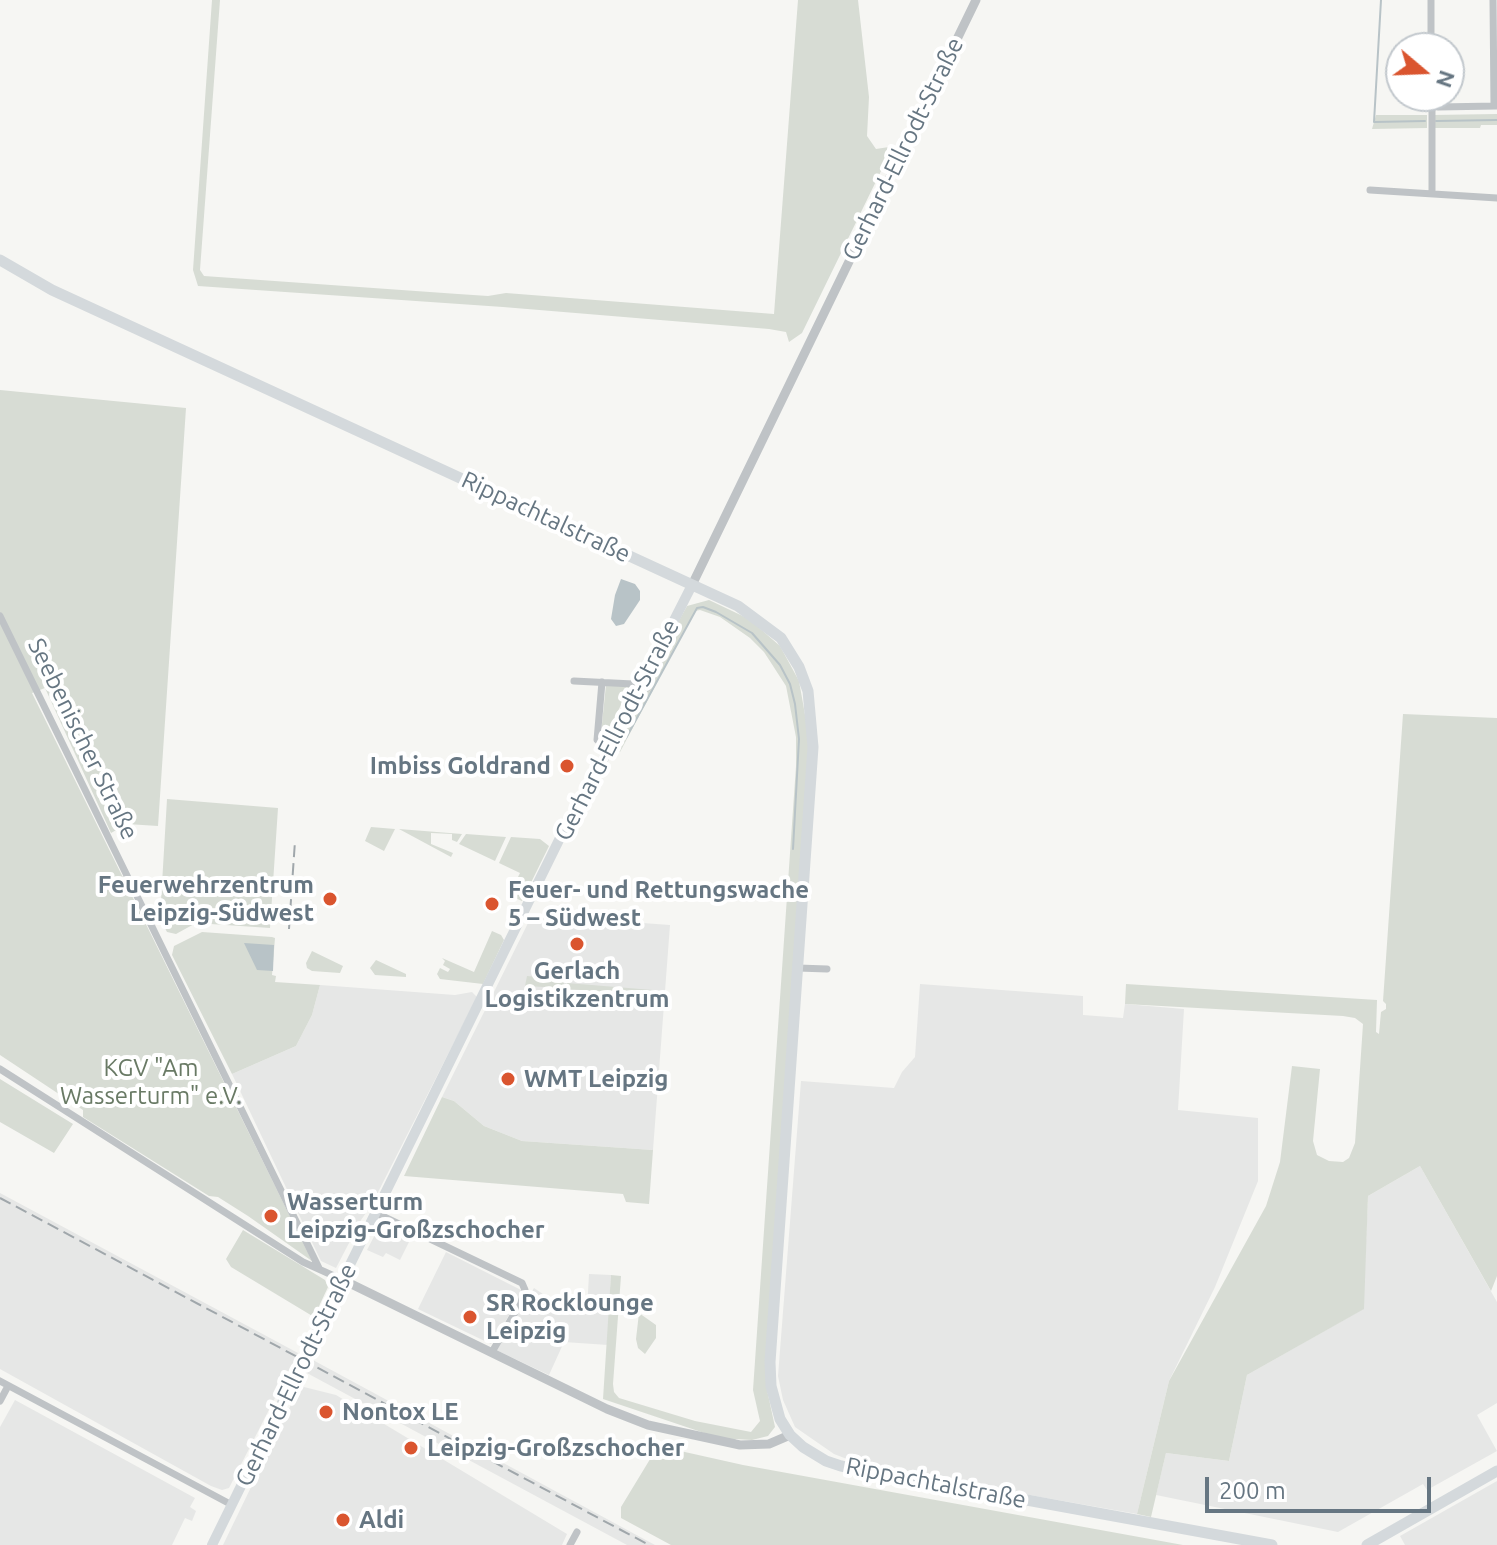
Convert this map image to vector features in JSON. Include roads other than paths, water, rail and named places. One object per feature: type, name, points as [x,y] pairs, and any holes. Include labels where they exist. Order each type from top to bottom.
[{"type":"main road","name":"Rippachtalstraße","points":[[0,260],[52,290],[738,606],[781,638],[799,667],[808,691],[813,747],[770,1362],[774,1403],[790,1435],[812,1454],[841,1466],[1272,1545]]},
{"type":"main road","name":"Gerhard-Ellrodt-Straße","points":[[212,1545],[559,840],[643,687],[692,585]]},
{"type":"main road","points":[[1367,1545],[1497,1471]]},
{"type":"street","name":"Gerhard-Ellrodt-Straße","points":[[692,585],[976,0]]},
{"type":"street","points":[[1431,0],[1431,32]]},
{"type":"street","points":[[1465,107],[1496,106],[1493,0]]},
{"type":"street","points":[[1432,112],[1432,194]]},
{"type":"street","points":[[1370,190],[1497,198]]},
{"type":"street","name":"Seebenischer Straße","points":[[0,616],[319,1268]]},
{"type":"street","points":[[574,681],[643,687]]},
{"type":"street","points":[[602,682],[597,740],[610,746]]},
{"type":"street","points":[[798,968],[827,969]]},
{"type":"street","points":[[0,1069],[303,1262],[607,1409],[648,1425],[711,1440],[755,1446],[779,1441],[790,1435]]},
{"type":"street","points":[[376,1213],[522,1283],[525,1290],[521,1302],[492,1352]]},
{"type":"street","points":[[0,1381],[232,1505]]},
{"type":"street","points":[[0,1401],[8,1386]]},
{"type":"street","points":[[570,1545],[577,1532]]},
{"type":"waterway","points":[[1381,0],[1374,122],[1425,121]]},
{"type":"waterway","points":[[1436,121],[1497,120]]},
{"type":"waterway","points":[[626,738],[697,608],[716,612],[752,633],[780,665],[790,684],[795,704],[799,739],[793,849]]},
{"type":"railway","points":[[289,929],[295,841]]},
{"type":"railway","points":[[0,1198],[649,1545]]},
{"type":"place","name":"Imbiss Goldrand","points":[[567,766]]},
{"type":"place","name":"Feuerwehrzentrum Leipzig-Südwest","points":[[330,899]]},
{"type":"place","name":"Feuer- und Rettungswache 5 – Südwest","points":[[492,904]]},
{"type":"place","name":"Gerlach Logistikzentrum","points":[[577,944]]},
{"type":"place","name":"WMT Leipzig","points":[[508,1079]]},
{"type":"place","name":"Wasserturm Leipzig-Großzschocher","points":[[271,1216]]},
{"type":"place","name":"SR Rocklounge Leipzig","points":[[470,1317]]},
{"type":"place","name":"Nontox LE","points":[[326,1412]]},
{"type":"place","name":"Leipzig-Großzschocher","points":[[411,1448]]},
{"type":"place","name":"Aldi","points":[[343,1520]]},
{"type":"park label","name":"KGV \"Am Wasserturm\" e.V.","points":[[151,1082]]}]
